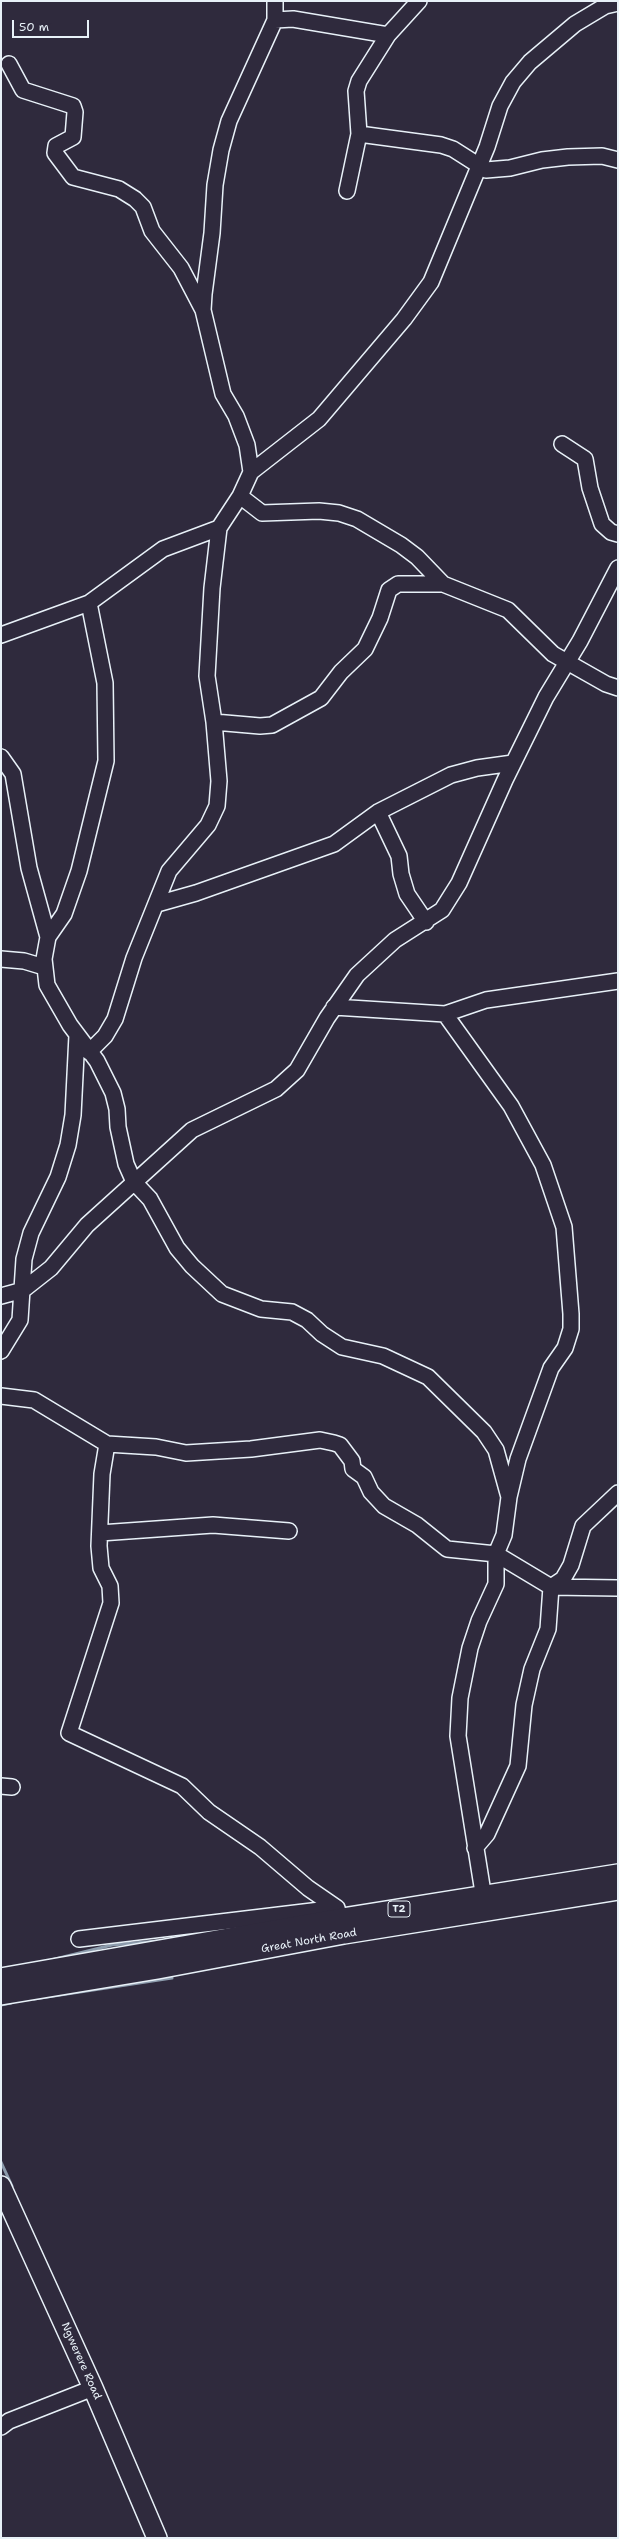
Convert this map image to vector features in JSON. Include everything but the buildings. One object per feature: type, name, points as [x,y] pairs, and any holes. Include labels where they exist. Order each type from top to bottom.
[{"type":"main road","name":"Great North Road","points":[[484,1903],[618,1874]]},
{"type":"main road","name":"Great North Road","points":[[1,1978],[340,1920],[484,1903],[618,1890]]},
{"type":"main road","name":"Great North Road","points":[[1,1995],[158,1969],[340,1920]]},
{"type":"main road","name":"Ngwerere Road","points":[[1,2186],[93,2388],[157,2538]]},
{"type":"street","points":[[203,310],[215,185],[221,150],[229,121],[275,20],[275,1]]},
{"type":"street","points":[[347,191],[359,134],[356,91],[359,81],[388,35],[419,1]]},
{"type":"street","points":[[89,1052],[105,1036],[115,1019],[134,958],[170,871],[208,824],[217,806],[219,782],[214,722],[207,676],[212,588],[219,528],[240,496],[251,472],[319,419],[404,319],[431,282],[478,166],[500,106],[513,82],[530,62],[575,24],[605,6],[618,3]]},
{"type":"street","points":[[275,20],[293,19],[388,35]]},
{"type":"street","points":[[9,64],[23,90],[73,106],[75,112],[73,137],[56,146],[55,153],[73,178],[118,188],[135,199],[143,207],[152,231],[181,268],[203,310],[223,394],[236,416],[247,445],[251,472]]},
{"type":"street","points":[[359,134],[441,145],[453,149],[478,166],[495,170],[568,156],[602,156],[618,160]]},
{"type":"street","points":[[562,444],[585,459],[590,488],[602,524],[611,532],[618,534]]},
{"type":"street","points":[[240,496],[262,513],[318,511],[339,513],[357,520],[401,544],[417,557],[442,584]]},
{"type":"street","points":[[1,636],[88,603],[163,549],[219,528]]},
{"type":"street","points":[[1,1296],[23,1290],[51,1268],[88,1225],[192,1130],[281,1084],[297,1070],[334,1008],[357,975],[371,960],[395,940],[426,922],[442,910],[450,900],[513,763],[566,662],[580,641],[618,568]]},
{"type":"street","points":[[214,722],[260,726],[272,725],[321,698],[341,672],[365,649],[380,618],[389,590],[398,584],[442,584],[508,610],[553,654],[606,684],[618,688]]},
{"type":"street","points":[[48,937],[64,914],[80,871],[106,761],[105,683],[88,603]]},
{"type":"street","points":[[1,757],[13,774],[29,868],[48,937],[44,967],[47,985],[77,1035],[97,1062],[113,1093],[117,1109],[122,1150],[134,1182],[150,1199],[177,1248],[192,1266],[222,1294],[261,1309],[292,1312],[307,1320],[322,1334],[342,1347],[383,1356],[428,1377],[438,1384],[484,1432],[496,1450],[509,1497]]},
{"type":"street","points":[[157,904],[196,893],[334,844],[378,812],[451,775],[478,768],[513,763]]},
{"type":"street","points":[[378,812],[399,856],[401,874],[407,894],[426,922]]},
{"type":"street","points":[[1,959],[24,961],[44,967]]},
{"type":"street","points":[[334,1008],[445,1014],[486,1000],[618,981]]},
{"type":"street","points":[[445,1014],[506,1100],[536,1150],[543,1165],[564,1227],[571,1329],[565,1348],[551,1368],[518,1460],[509,1497],[504,1535],[496,1554],[496,1584],[479,1621],[470,1648],[459,1713],[458,1736],[474,1848],[484,1903]]},
{"type":"street","points":[[1,1351],[20,1320],[24,1259],[30,1233],[58,1177],[68,1145],[73,1115],[77,1035]]},
{"type":"street","points":[[1,1396],[34,1400],[107,1444],[156,1446],[186,1453],[251,1449],[320,1440],[334,1443],[340,1445],[352,1461],[353,1469],[364,1477],[371,1492],[384,1506],[417,1525],[446,1549],[496,1554],[551,1587],[618,1588]]},
{"type":"street","points":[[107,1444],[102,1474],[99,1546],[101,1568],[110,1586],[111,1604],[69,1733],[182,1786],[209,1812],[260,1847],[308,1888],[340,1920]]},
{"type":"street","points":[[474,1848],[487,1834],[518,1766],[524,1706],[532,1669],[548,1629],[551,1587],[563,1578],[571,1565],[583,1526],[618,1493]]},
{"type":"street","points":[[100,1533],[213,1525],[289,1531]]},
{"type":"street","points":[[79,1939],[340,1920]]},
{"type":"street","points":[[1,2427],[9,2421],[93,2388]]},
{"type":"waterway","points":[[51,1960],[112,1945],[157,1941]]},
{"type":"waterway","points":[[34,1999],[172,1978]]},
{"type":"waterway","points":[[1,2005],[11,2003]]},
{"type":"waterway","points":[[1,2162],[12,2186]]}]
